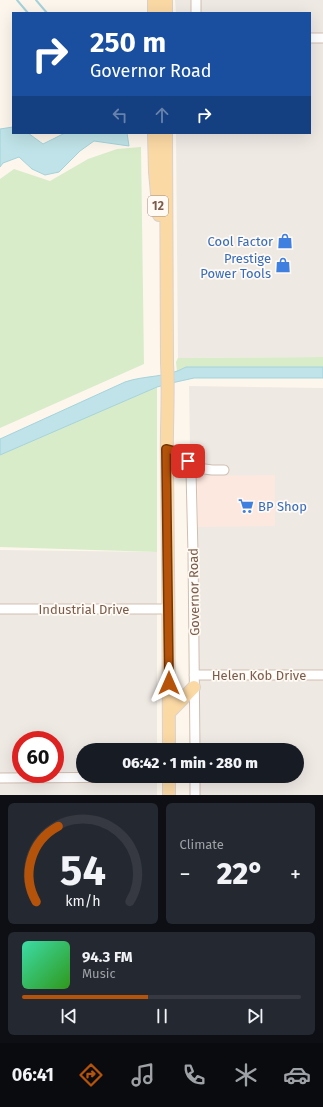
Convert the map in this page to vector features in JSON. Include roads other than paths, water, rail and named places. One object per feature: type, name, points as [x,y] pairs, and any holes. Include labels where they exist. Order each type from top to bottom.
[{"type":"main road","points":[[154,0],[154,12]]},
{"type":"main road","points":[[166,0],[166,12]]},
{"type":"main road","name":"Governor Road","points":[[154,134],[155,172],[166,278]]},
{"type":"main road","name":"Governor Road","points":[[166,134],[166,278],[167,363],[169,390],[166,449],[169,609],[169,743]]},
{"type":"main road","points":[[169,713],[194,681]]},
{"type":"main road","points":[[169,783],[169,795]]},
{"type":"street","points":[[196,0],[196,12]]},
{"type":"street","points":[[311,38],[323,38]]},
{"type":"street","name":"Governor Road","points":[[166,449],[177,451],[184,455],[188,461],[192,477],[195,743]]},
{"type":"street","points":[[190,467],[224,470]]},
{"type":"street","points":[[192,477],[212,470]]},
{"type":"street","name":"Industrial Drive","points":[[0,609],[169,609]]},
{"type":"street","name":"Helen Kob Drive","points":[[194,681],[323,674]]},
{"type":"street","points":[[0,778],[76,777]]},
{"type":"street","points":[[195,783],[195,795]]},
{"type":"water","points":[[12,127],[12,134],[29,134],[43,144],[63,134],[127,134],[129,146],[94,141],[80,151],[59,172],[45,175],[32,169],[19,157],[3,163],[0,167],[0,129]]},
{"type":"water","points":[[186,367],[323,367],[323,378],[194,378],[176,382],[157,387],[0,455],[0,439],[125,382],[140,378],[164,375],[179,371]]},
{"type":"waterway","points":[[17,0],[27,12]]},
{"type":"waterway","points":[[36,0],[46,12]]},
{"type":"place","name":"Cool Factor","points":[[285,241]]},
{"type":"place","name":"Prestige Power Tools","points":[[283,265]]},
{"type":"place","name":"BP Shop","points":[[246,506]]}]
